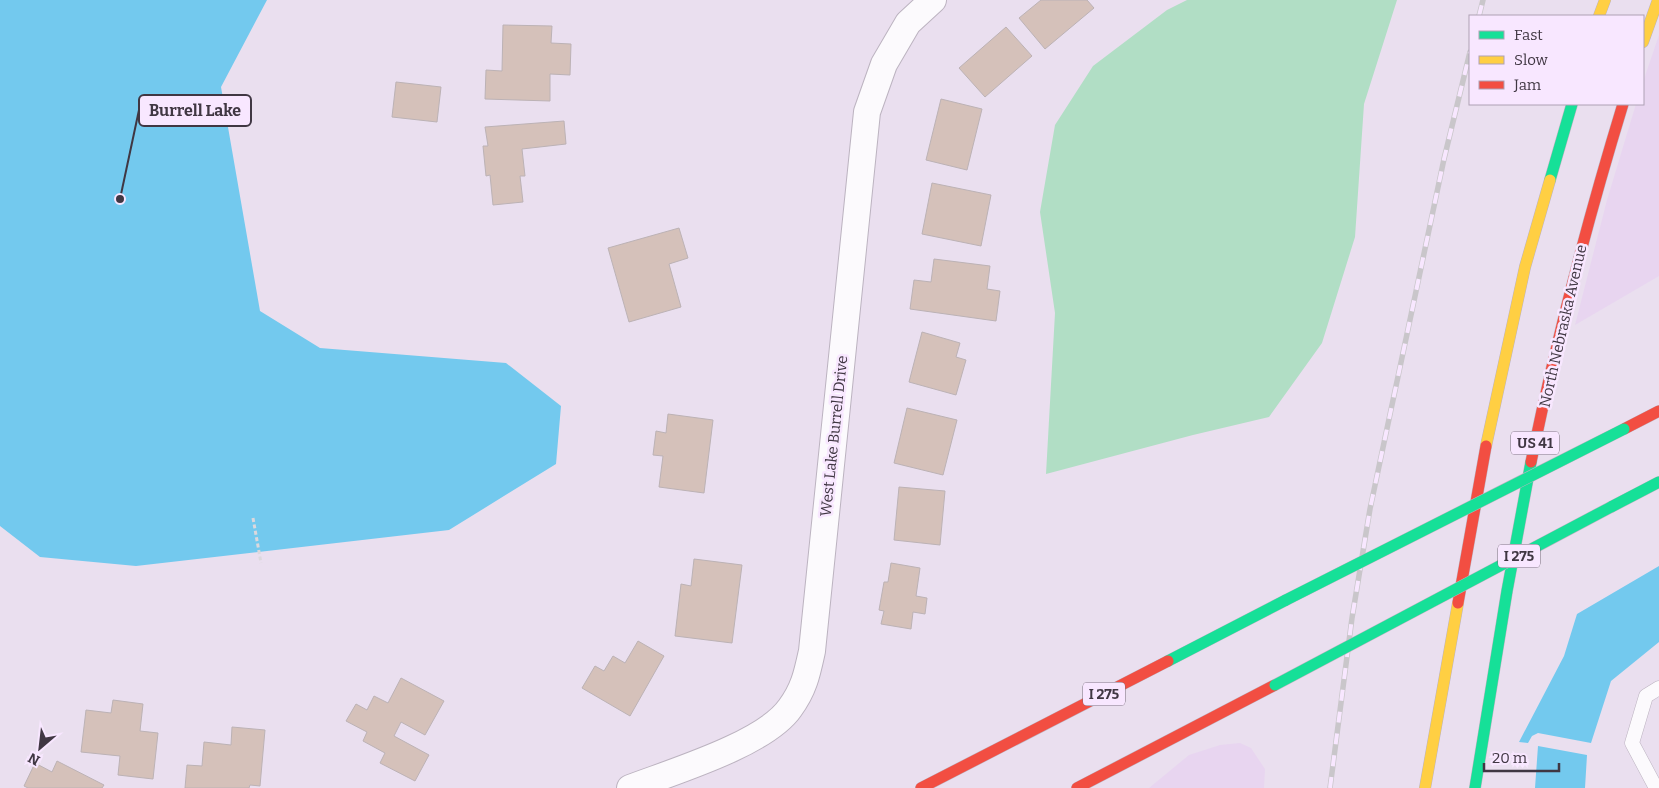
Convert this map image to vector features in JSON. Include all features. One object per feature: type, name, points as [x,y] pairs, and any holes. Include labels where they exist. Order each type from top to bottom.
[{"type":"main road","points":[[1599,15],[1605,0]]},
{"type":"main road","points":[[1644,39],[1658,0]]},
{"type":"main road","name":"US 41","points":[[1424,788],[1487,440],[1525,267],[1572,105]]},
{"type":"main road","name":"North Nebraska Avenue","points":[[1475,788],[1504,607],[1533,454],[1558,338],[1594,197],[1623,105]]},
{"type":"main road","name":"I 275","points":[[921,788],[1286,600],[1659,412]]},
{"type":"main road","name":"I 275","points":[[1077,788],[1659,482]]},
{"type":"main road","points":[[1427,773],[1430,788]]},
{"type":"street","name":"West Lake Burrell Drive","points":[[630,788],[730,749],[763,732],[790,710],[805,683],[813,642],[867,112],[884,64],[908,24],[933,0]]},
{"type":"lane","points":[[1656,788],[1632,743],[1646,696],[1659,688]]},
{"type":"path","points":[[253,518],[261,563]]},
{"type":"shaded area","points":[[1659,35],[1659,276],[1575,325],[1607,200],[1636,105],[1644,105],[1644,79]]},
{"type":"shaded area","points":[[1240,743],[1251,748],[1265,769],[1264,788],[1149,788],[1189,755],[1220,745]]},
{"type":"green space","points":[[1187,0],[1397,0],[1364,104],[1355,237],[1322,343],[1269,417],[1046,474],[1055,313],[1040,212],[1055,125],[1093,66],[1167,10]]},
{"type":"water","points":[[0,0],[267,0],[221,87],[260,311],[320,348],[506,363],[561,406],[556,464],[449,530],[136,566],[40,557],[0,526]]},
{"type":"water","points":[[1659,566],[1659,642],[1611,681],[1591,743],[1538,733],[1532,736],[1528,743],[1519,742],[1564,656],[1577,614]]},
{"type":"water","points":[[1538,746],[1587,755],[1585,788],[1535,788]]},
{"type":"building","points":[[1041,0],[1087,0],[1094,8],[1045,49],[1019,18]]},
{"type":"building","points":[[503,25],[552,26],[551,43],[571,44],[570,75],[550,74],[550,101],[485,99],[486,70],[502,71]]},
{"type":"building","points":[[1006,27],[1032,56],[985,97],[959,68]]},
{"type":"building","points":[[396,82],[441,87],[437,122],[392,117]]},
{"type":"building","points":[[941,99],[982,109],[967,170],[926,160]]},
{"type":"building","points":[[564,121],[566,144],[522,149],[525,176],[520,176],[523,202],[493,205],[490,175],[486,176],[483,146],[488,146],[485,127]]},
{"type":"building","points":[[932,183],[991,195],[981,246],[922,234]]},
{"type":"building","points":[[679,228],[688,258],[669,264],[681,307],[629,322],[608,248]]},
{"type":"building","points":[[934,259],[990,266],[987,289],[1000,291],[996,321],[910,309],[914,280],[931,282]]},
{"type":"building","points":[[922,332],[960,343],[956,357],[966,360],[956,395],[909,382]]},
{"type":"building","points":[[907,408],[957,420],[943,475],[894,463]]},
{"type":"building","points":[[668,414],[713,420],[704,493],[659,487],[663,456],[653,455],[656,431],[666,433]]},
{"type":"building","points":[[899,487],[945,491],[940,545],[894,540]]},
{"type":"building","points":[[694,559],[742,565],[732,643],[675,636],[681,584],[691,586]]},
{"type":"building","points":[[891,563],[920,568],[916,596],[927,598],[925,614],[913,612],[911,629],[881,624],[884,611],[879,610],[884,582],[888,582]]},
{"type":"building","points":[[638,641],[664,656],[630,716],[582,688],[595,666],[604,671],[613,656],[625,663]]},
{"type":"building","points":[[401,678],[444,701],[425,735],[401,722],[394,736],[429,755],[415,781],[380,763],[385,753],[363,741],[367,732],[346,721],[356,704],[367,710],[374,696],[388,703]]},
{"type":"building","points":[[113,700],[143,704],[140,731],[158,733],[153,779],[118,775],[120,756],[81,752],[86,710],[111,713]]},
{"type":"building","points":[[232,727],[265,730],[260,786],[250,785],[249,788],[185,788],[187,765],[202,766],[204,742],[231,745]]},
{"type":"building","points":[[57,761],[104,785],[102,788],[28,788],[24,786],[35,763],[52,772]]},
{"type":"railway","points":[[1479,15],[1483,0]]},
{"type":"railway","points":[[1330,788],[1352,618],[1370,509],[1444,159],[1469,56]]},
{"type":"traffic: fast","points":[[1550,180],[1572,105]]},
{"type":"traffic: fast","points":[[1286,600],[1624,429]]},
{"type":"traffic: fast","points":[[1475,788],[1507,591],[1531,462]]},
{"type":"traffic: fast","points":[[1611,507],[1659,482]]},
{"type":"traffic: fast","points":[[1275,685],[1611,507]]},
{"type":"traffic: fast","points":[[1168,661],[1286,600]]},
{"type":"traffic: slow","points":[[1599,15],[1605,0]]},
{"type":"traffic: slow","points":[[1644,39],[1658,0]]},
{"type":"traffic: slow","points":[[1486,446],[1525,267],[1550,180]]},
{"type":"traffic: slow","points":[[1425,788],[1458,603]]},
{"type":"traffic: jam","points":[[1531,462],[1573,282],[1623,105]]},
{"type":"traffic: jam","points":[[1624,429],[1659,411]]},
{"type":"traffic: jam","points":[[1458,603],[1486,446]]},
{"type":"traffic: jam","points":[[921,788],[1168,661]]},
{"type":"traffic: jam","points":[[1077,788],[1275,685]]},
{"type":"place","name":"Burrell Lake","points":[[120,199]]}]
